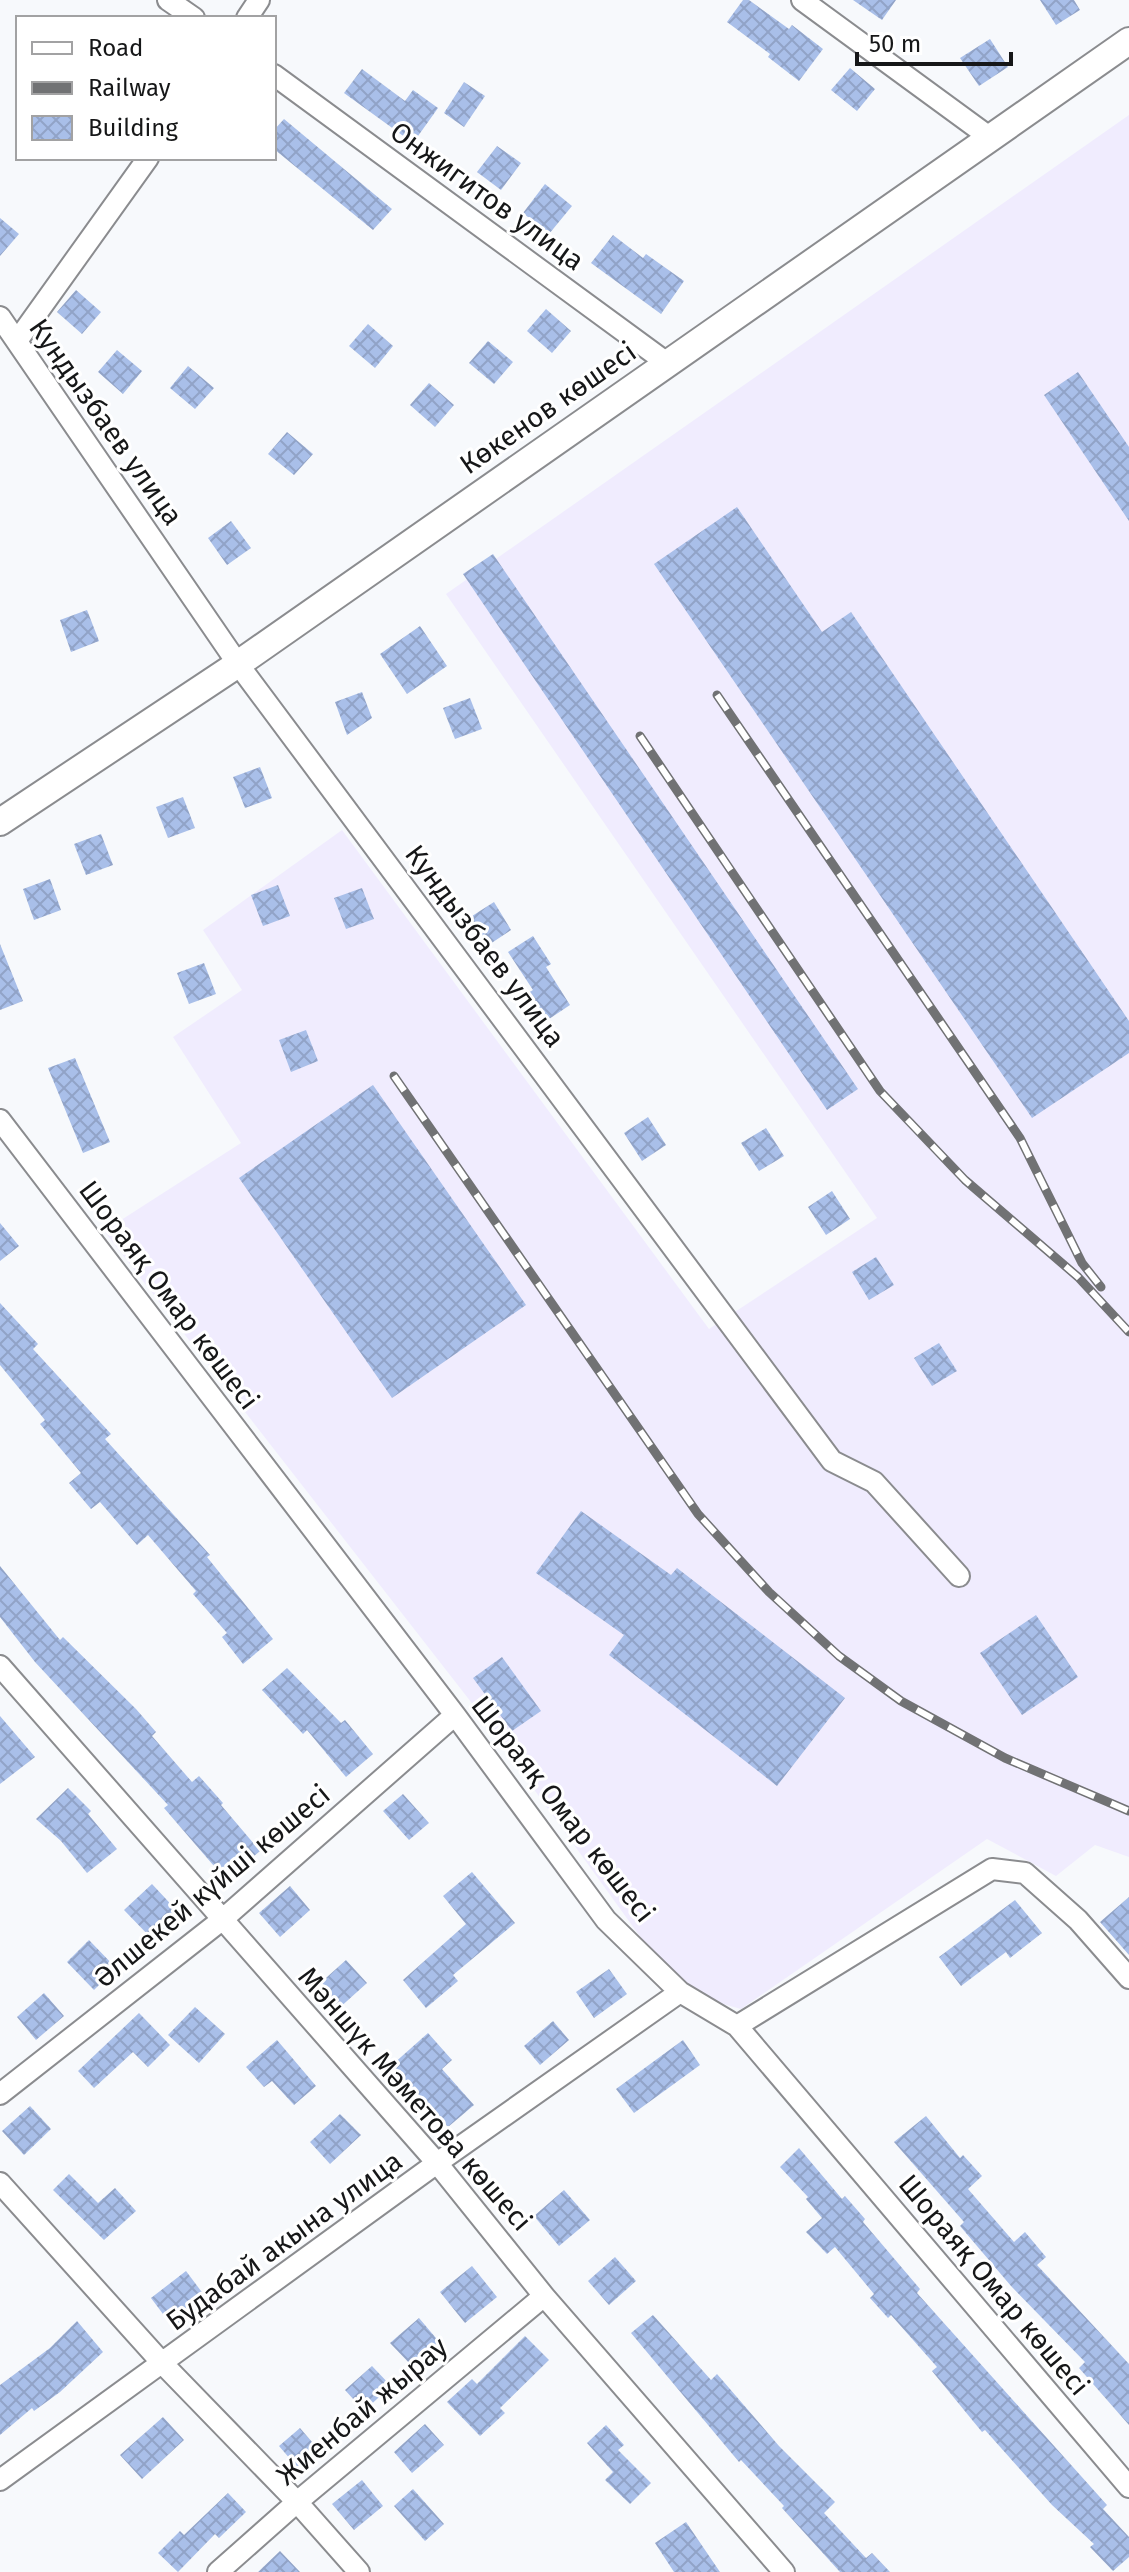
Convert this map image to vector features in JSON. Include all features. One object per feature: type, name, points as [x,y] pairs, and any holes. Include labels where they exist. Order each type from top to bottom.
[{"type":"street","points":[[168,0],[191,16]]},
{"type":"street","points":[[802,0],[992,139]]},
{"type":"street","name":"Көкенов көшесі","points":[[0,822],[238,664],[1129,41]]},
{"type":"street","name":"Онжигитов улица","points":[[276,76],[667,363]]},
{"type":"street","points":[[17,341],[147,160]]},
{"type":"street","name":"Кундызбаев улица","points":[[0,317],[238,664],[832,1461],[874,1482],[959,1576]]},
{"type":"street","name":"Шораяқ Омар көшесі","points":[[0,1120],[455,1715],[606,1920],[680,1992],[737,2026],[1129,2487]]},
{"type":"street","name":"Мәншүк Мәметова көшесі","points":[[0,1666],[437,2163],[544,2296],[784,2572]]},
{"type":"street","name":"Әлшекей күйші көшесі","points":[[0,2094],[223,1919],[455,1715]]},
{"type":"street","points":[[737,2026],[992,1869],[1025,1873],[1078,1920],[1129,1978]]},
{"type":"street","name":"Будабай акына улица","points":[[0,2480],[437,2163],[680,1992]]},
{"type":"street","points":[[0,2183],[163,2364],[297,2502],[359,2572]]},
{"type":"street","name":"Жиенбай жырау","points":[[218,2572],[544,2296]]},
{"type":"shaded area","points":[[1129,115],[1129,1857],[1095,1845],[1056,1876],[987,1839],[741,2009],[680,1992],[471,1702],[104,1231],[241,1143],[173,1037],[242,990],[203,930],[342,830],[709,1329],[877,1218],[446,594]]},
{"type":"building","points":[[743,0],[749,0],[789,29],[792,25],[823,49],[799,81],[768,57],[770,54],[727,22]]},
{"type":"building","points":[[853,0],[896,0],[882,20]]},
{"type":"building","points":[[1040,0],[1074,0],[1080,10],[1056,25]]},
{"type":"building","points":[[990,39],[1008,67],[979,86],[960,58]]},
{"type":"building","points":[[850,68],[875,89],[857,111],[831,90]]},
{"type":"building","points":[[362,69],[405,101],[413,90],[438,108],[413,143],[344,93]]},
{"type":"building","points":[[464,82],[485,96],[464,127],[444,113]]},
{"type":"building","points":[[284,119],[392,209],[373,230],[276,151],[276,128]]},
{"type":"building","points":[[497,146],[521,163],[501,190],[477,172]]},
{"type":"building","points":[[545,184],[572,206],[549,234],[523,213]]},
{"type":"building","points":[[0,218],[19,234],[0,256]]},
{"type":"building","points":[[613,235],[643,258],[646,254],[684,281],[661,314],[591,263]]},
{"type":"building","points":[[76,290],[101,312],[82,334],[57,312]]},
{"type":"building","points":[[546,309],[571,331],[552,353],[527,331]]},
{"type":"building","points":[[368,324],[393,346],[375,368],[349,346]]},
{"type":"building","points":[[488,341],[513,362],[494,384],[469,363]]},
{"type":"building","points":[[117,350],[142,371],[123,394],[98,372]]},
{"type":"building","points":[[188,366],[214,388],[195,409],[170,388]]},
{"type":"building","points":[[1078,372],[1129,447],[1129,521],[1044,395]]},
{"type":"building","points":[[429,383],[454,405],[435,427],[410,405]]},
{"type":"building","points":[[287,432],[313,454],[294,475],[268,454]]},
{"type":"building","points":[[737,507],[822,632],[851,612],[1129,1021],[1129,1053],[1032,1118],[654,564]]},
{"type":"building","points":[[231,521],[251,548],[227,565],[208,538]]},
{"type":"building","points":[[493,554],[858,1089],[827,1110],[463,574]]},
{"type":"building","points":[[87,610],[99,641],[71,652],[60,620]]},
{"type":"building","points":[[420,626],[447,666],[407,694],[380,654]]},
{"type":"building","points":[[362,692],[372,718],[347,735],[335,702]]},
{"type":"building","points":[[470,698],[482,729],[455,739],[443,708]]},
{"type":"building","points":[[260,767],[272,798],[245,808],[233,777]]},
{"type":"building","points":[[183,797],[195,828],[168,838],[156,807]]},
{"type":"building","points":[[101,834],[113,865],[86,875],[74,844]]},
{"type":"building","points":[[50,879],[61,910],[34,920],[23,889]]},
{"type":"building","points":[[278,885],[290,916],[263,926],[251,895]]},
{"type":"building","points":[[362,888],[374,919],[346,929],[334,898]]},
{"type":"building","points":[[494,902],[511,930],[487,946],[469,918]]},
{"type":"building","points":[[533,936],[551,964],[546,967],[570,1005],[546,1021],[528,993],[533,990],[508,952]]},
{"type":"building","points":[[0,944],[23,1001],[0,1010]]},
{"type":"building","points":[[204,963],[216,994],[189,1004],[177,973]]},
{"type":"building","points":[[306,1030],[318,1061],[291,1072],[279,1040]]},
{"type":"building","points":[[75,1058],[110,1142],[83,1153],[48,1068]]},
{"type":"building","points":[[373,1085],[526,1305],[392,1398],[239,1178]]},
{"type":"building","points":[[648,1117],[666,1145],[642,1161],[624,1133]]},
{"type":"building","points":[[766,1128],[784,1156],[759,1171],[741,1143]]},
{"type":"building","points":[[832,1191],[850,1219],[826,1235],[808,1207]]},
{"type":"building","points":[[0,1223],[19,1246],[0,1261]]},
{"type":"building","points":[[876,1257],[894,1285],[869,1300],[852,1272]]},
{"type":"building","points":[[0,1303],[38,1344],[33,1349],[111,1434],[105,1439],[210,1555],[207,1557],[273,1639],[243,1664],[222,1637],[227,1633],[148,1535],[137,1545],[100,1502],[91,1509],[69,1483],[81,1473],[40,1424],[45,1420],[0,1365]]},
{"type":"building","points":[[939,1343],[957,1371],[932,1386],[914,1358]]},
{"type":"building","points":[[581,1511],[671,1575],[677,1568],[845,1698],[777,1786],[609,1655],[624,1635],[536,1573]]},
{"type":"building","points":[[0,1566],[60,1640],[63,1637],[136,1709],[156,1732],[152,1736],[192,1782],[199,1776],[260,1851],[226,1880],[164,1808],[168,1805],[35,1662],[0,1617]]},
{"type":"building","points":[[1036,1615],[1078,1677],[1022,1715],[980,1653]]},
{"type":"building","points":[[502,1657],[541,1711],[512,1731],[473,1678]]},
{"type":"building","points":[[287,1668],[341,1723],[345,1720],[373,1754],[346,1777],[307,1730],[303,1734],[262,1690]]},
{"type":"building","points":[[0,1716],[35,1757],[0,1784]]},
{"type":"building","points":[[68,1788],[91,1811],[88,1814],[117,1849],[87,1873],[61,1841],[36,1819]]},
{"type":"building","points":[[403,1794],[429,1823],[409,1840],[383,1811]]},
{"type":"building","points":[[472,1872],[515,1923],[453,1975],[458,1981],[426,2008],[403,1980],[466,1924],[443,1896]]},
{"type":"building","points":[[152,1884],[180,1914],[153,1940],[124,1910]]},
{"type":"building","points":[[290,1886],[310,1910],[280,1937],[259,1913]]},
{"type":"building","points":[[1129,1897],[1129,1955],[1100,1922]]},
{"type":"building","points":[[1015,1900],[1042,1933],[1010,1958],[1006,1952],[961,1986],[939,1957]]},
{"type":"building","points":[[89,1940],[116,1968],[94,1990],[67,1962]]},
{"type":"building","points":[[346,1960],[367,1983],[337,2010],[317,1986]]},
{"type":"building","points":[[609,1969],[627,1994],[594,2018],[576,1992]]},
{"type":"building","points":[[44,1993],[64,2016],[36,2040],[17,2017]]},
{"type":"building","points":[[195,2007],[225,2034],[199,2063],[168,2035]]},
{"type":"building","points":[[139,2013],[170,2045],[148,2067],[133,2052],[94,2088],[78,2071]]},
{"type":"building","points":[[553,2021],[569,2040],[540,2065],[524,2046]]},
{"type":"building","points":[[428,2033],[452,2060],[442,2069],[474,2105],[448,2127],[392,2065]]},
{"type":"building","points":[[277,2040],[316,2086],[294,2105],[272,2081],[264,2087],[246,2067]]},
{"type":"building","points":[[683,2040],[700,2065],[634,2113],[616,2089]]},
{"type":"building","points":[[30,2106],[51,2129],[24,2155],[2,2131]]},
{"type":"building","points":[[340,2114],[361,2135],[330,2164],[310,2142]]},
{"type":"building","points":[[926,2116],[960,2158],[963,2155],[982,2176],[968,2189],[1014,2242],[1025,2232],[1046,2257],[1037,2265],[1129,2364],[1129,2425],[1079,2368],[1085,2362],[1011,2286],[960,2226],[964,2222],[894,2142]]},
{"type":"building","points":[[799,2148],[842,2199],[845,2196],[865,2219],[863,2222],[920,2289],[917,2293],[1107,2505],[1103,2509],[1129,2537],[1129,2557],[1113,2571],[1090,2547],[1094,2544],[1052,2505],[985,2430],[982,2432],[932,2371],[937,2367],[891,2315],[888,2318],[870,2298],[874,2294],[835,2247],[827,2254],[806,2232],[822,2218],[806,2199],[808,2197],[780,2167]]},
{"type":"building","points":[[69,2174],[98,2203],[115,2188],[136,2211],[104,2240],[53,2190]]},
{"type":"building","points":[[564,2190],[590,2220],[559,2246],[534,2216]]},
{"type":"building","points":[[615,2257],[636,2281],[609,2305],[588,2281]]},
{"type":"building","points":[[472,2266],[497,2297],[465,2323],[440,2292]]},
{"type":"building","points":[[186,2271],[210,2303],[175,2330],[151,2298]]},
{"type":"building","points":[[653,2315],[711,2380],[717,2374],[779,2446],[835,2502],[824,2513],[866,2558],[872,2553],[890,2572],[840,2572],[782,2508],[784,2506],[741,2460],[739,2462],[631,2333]]},
{"type":"building","points":[[419,2318],[441,2344],[413,2367],[390,2343]]},
{"type":"building","points":[[77,2321],[103,2352],[60,2392],[34,2411],[32,2408],[0,2435],[0,2385],[50,2348]]},
{"type":"building","points":[[525,2336],[549,2360],[500,2408],[505,2413],[480,2436],[447,2402],[472,2379],[477,2384]]},
{"type":"building","points":[[372,2366],[391,2386],[364,2411],[345,2390]]},
{"type":"building","points":[[163,2417],[184,2440],[142,2479],[120,2455]]},
{"type":"building","points":[[425,2424],[444,2445],[412,2473],[394,2452]]},
{"type":"building","points":[[606,2425],[624,2445],[618,2450],[651,2483],[630,2504],[605,2480],[613,2472],[587,2443]]},
{"type":"building","points":[[300,2428],[318,2449],[297,2467],[279,2446]]},
{"type":"building","points":[[362,2480],[383,2506],[354,2530],[332,2504]]},
{"type":"building","points":[[413,2489],[444,2524],[425,2541],[394,2506]]},
{"type":"building","points":[[228,2493],[246,2512],[219,2538],[215,2534],[178,2572],[158,2553],[180,2531],[184,2535]]},
{"type":"building","points":[[686,2522],[720,2572],[674,2572],[655,2543]]},
{"type":"building","points":[[280,2551],[300,2572],[258,2572]]},
{"type":"railway","points":[[717,695],[1020,1138],[1082,1263],[1101,1287]]},
{"type":"railway","points":[[640,736],[880,1091],[965,1180],[1078,1277],[1129,1332]]},
{"type":"railway","points":[[394,1076],[698,1514],[769,1592],[839,1656],[901,1701],[1005,1758],[1129,1811]]}]
